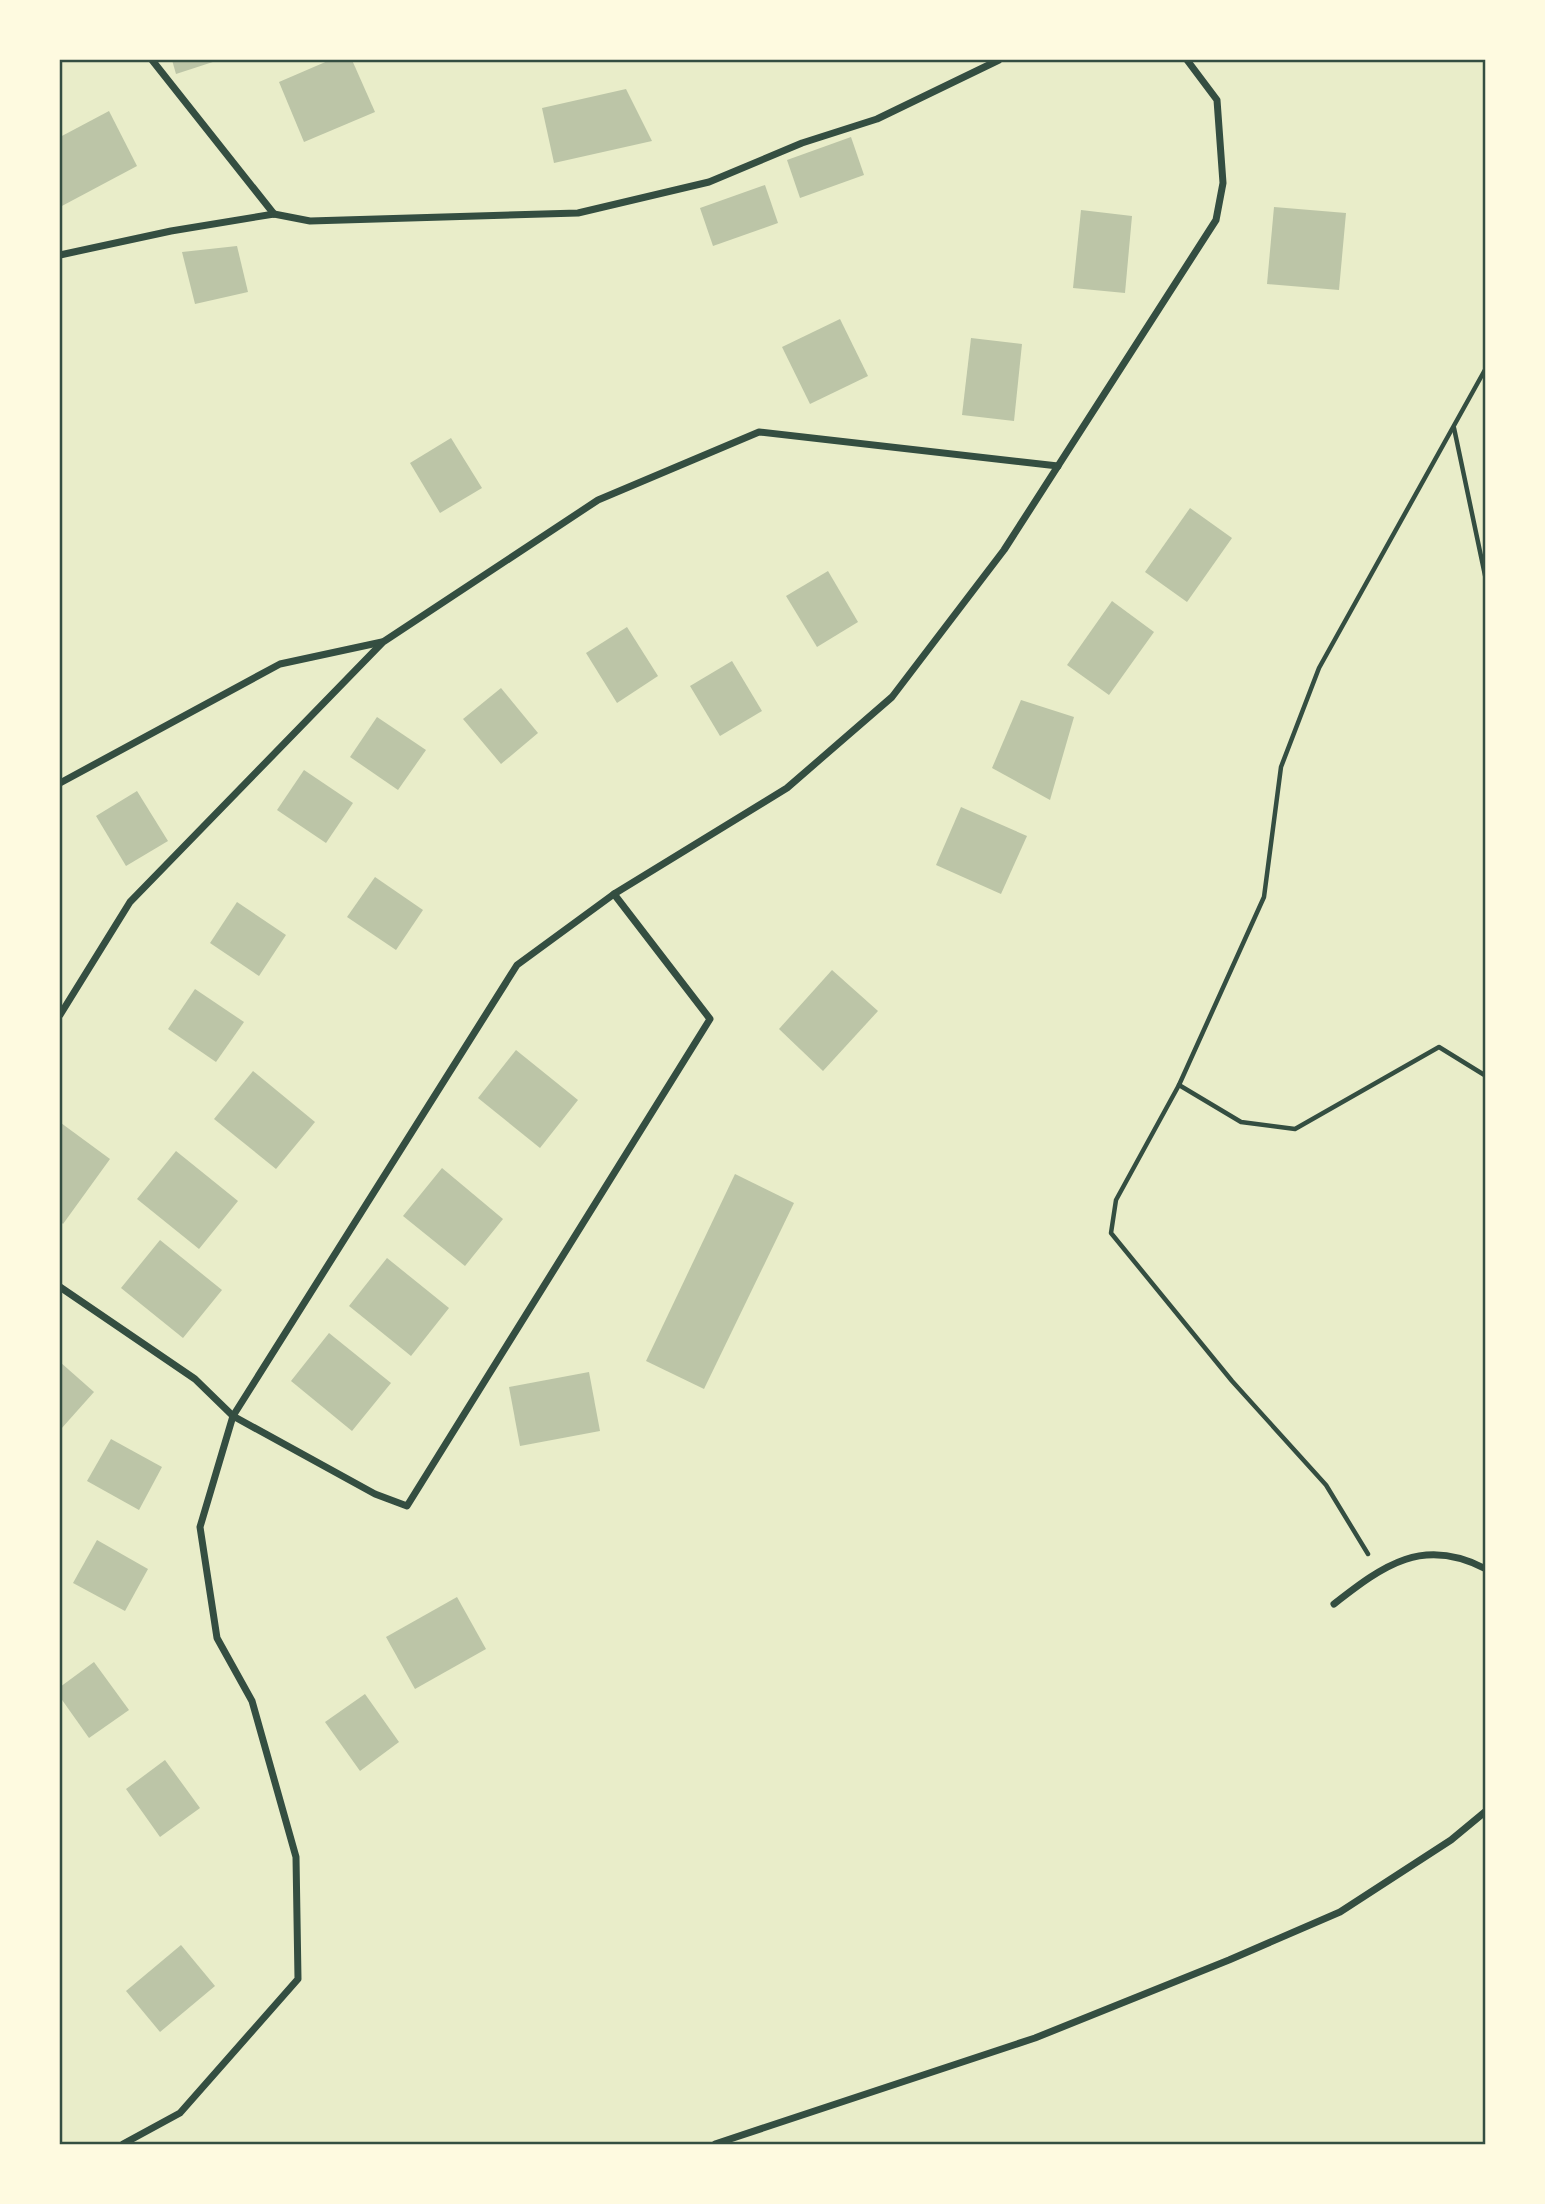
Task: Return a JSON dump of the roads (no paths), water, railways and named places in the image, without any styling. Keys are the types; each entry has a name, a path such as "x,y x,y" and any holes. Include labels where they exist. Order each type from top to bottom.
{"street":[{"path":"152,60 274,214"},
{"path":"60,255 171,231 274,214 310,221 578,213 709,181 802,143 877,119 999,60"},
{"path":"123,2144 180,2113 298,1979 296,1857 253,1701 217,1638 200,1527 233,1416 517,965 614,894 788,788 892,697 1004,550 1216,220 1223,183 1217,100 1187,60"},
{"path":"60,1015 130,902 383,642 598,500 759,432 1058,466"},
{"path":"60,783 280,664 383,642"},
{"path":"60,1287 195,1378 233,1416 375,1494 407,1506 710,1019 614,894"},
{"path":"1334,1604 1378,1569 1416,1554 1465,1558 1486,1569"},
{"path":"715,2144 1035,2038 1229,1960 1339,1912 1451,1840 1486,1811"}]}
